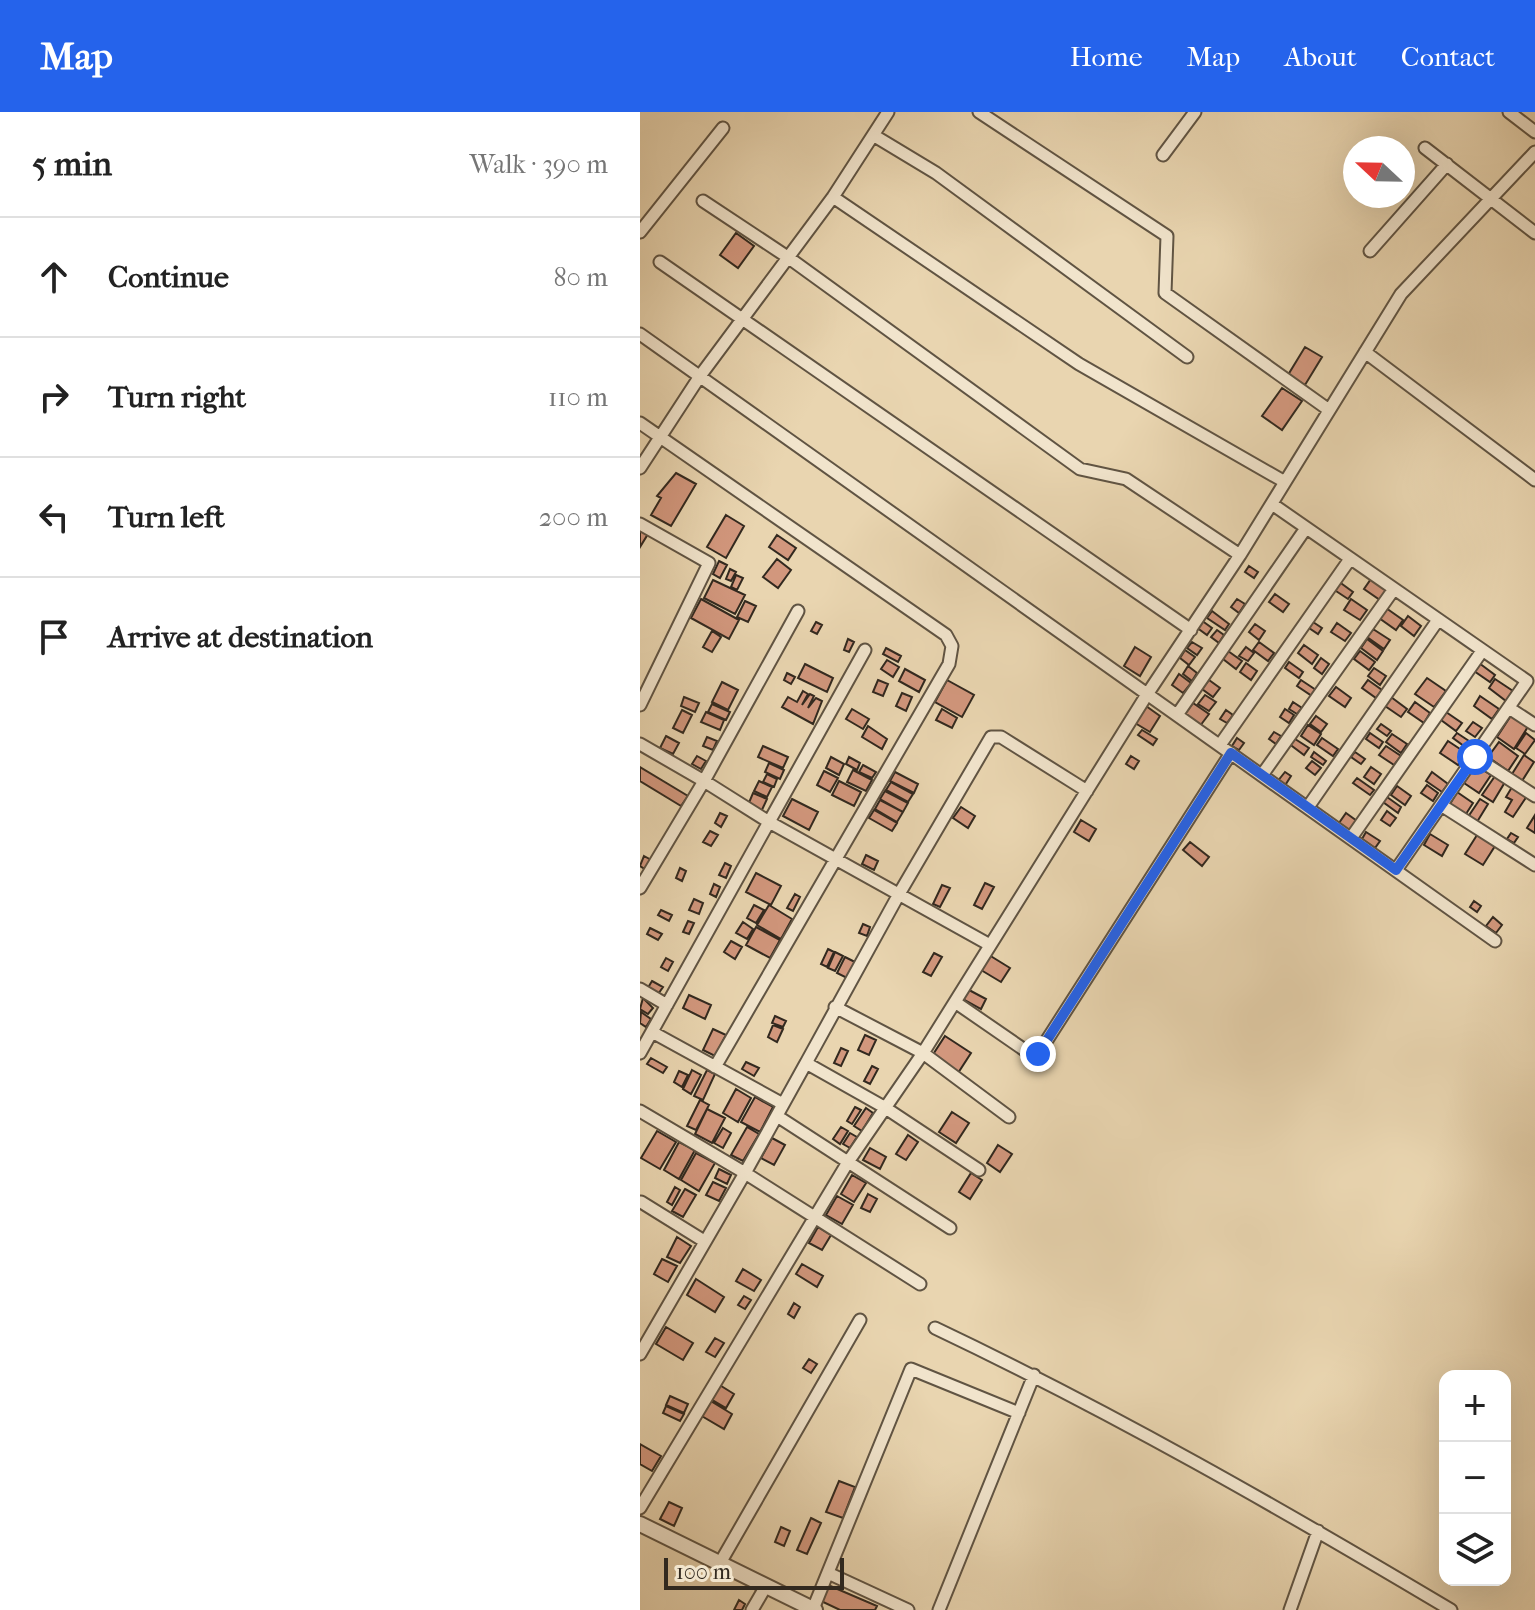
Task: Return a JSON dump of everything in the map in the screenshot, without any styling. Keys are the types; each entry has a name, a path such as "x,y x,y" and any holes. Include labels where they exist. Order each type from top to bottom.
{"street":[{"path":"640,468 700,376 833,197 888,112"},
{"path":"979,112 1167,236 1165,293 1329,410"},
{"path":"1163,155 1195,112"},
{"path":"1509,112 1535,132"},
{"path":"640,232 723,128"},
{"path":"873,135 936,173 1187,357"},
{"path":"1425,148 1535,233"},
{"path":"640,1508 848,1162 923,1053 1146,696 1240,555 1401,294 1535,152"},
{"path":"1370,251 1447,164"},
{"path":"833,197 1079,364 1285,482"},
{"path":"703,201 789,258 1080,469 1126,479 1240,555"},
{"path":"660,262 1191,630"},
{"path":"640,334 1495,941"},
{"path":"1365,352 1535,480"},
{"path":"640,423 951,640 949,664 715,1067"},
{"path":"1272,504 1527,681 1396,870"},
{"path":"640,524 709,563 640,705"},
{"path":"1177,715 1306,528"},
{"path":"1220,745 1350,559"},
{"path":"1262,775 1394,589"},
{"path":"640,888 704,781 798,611"},
{"path":"1308,807 1438,620"},
{"path":"640,1053 865,650"},
{"path":"1351,838 1482,651"},
{"path":"1509,708 1535,725"},
{"path":"640,1354 991,737 1001,737 1087,791"},
{"path":"640,744 769,822 990,945"},
{"path":"955,1002 1026,1051 1038,1054 1231,753"},
{"path":"1475,757 1535,796"},
{"path":"1441,805 1535,865"},
{"path":"640,989 667,1005"},
{"path":"835,1007 923,1053 1009,1117"},
{"path":"652,1032 783,1104"},
{"path":"806,1063 884,1107 979,1170"},
{"path":"640,1111 815,1215 920,1284"},
{"path":"777,1116 950,1228"},
{"path":"640,1202 704,1241"},
{"path":"720,1563 860,1320"},
{"path":"935,1328 1034,1375 1318,1531 1445,1608"},
{"path":"640,1524 814,1610 911,1369 1019,1413"},
{"path":"939,1610 1034,1375"},
{"path":"1290,1610 1318,1531"},
{"path":"828,1573 908,1610"},
{"path":"752,1610 766,1586"}],"building":[{"path":"736,233 754,246 738,268 720,255"},
{"path":"1305,347 1322,357 1305,385 1288,375"},
{"path":"1282,388 1302,401 1282,430 1262,416"},
{"path":"676,473 696,484 671,526 651,515 661,498 657,496"},
{"path":"726,515 744,526 726,558 707,547"},
{"path":"640,529 648,534 640,547"},
{"path":"777,535 796,548 788,560 769,547"},
{"path":"777,559 791,570 778,588 763,577"},
{"path":"719,561 727,565 720,578 713,574"},
{"path":"1249,566 1258,572 1254,578 1245,572"},
{"path":"730,569 736,572 731,581 726,579"},
{"path":"736,575 743,578 737,590 731,587"},
{"path":"1373,576 1388,587 1380,600 1364,589"},
{"path":"713,580 745,595 735,614 704,598"},
{"path":"1338,581 1353,592 1348,599 1333,589"},
{"path":"1275,594 1289,604 1283,612 1269,602"},
{"path":"701,599 739,620 729,639 691,618"},
{"path":"1237,599 1245,604 1239,613 1231,607"},
{"path":"1351,599 1367,610 1360,620 1344,610"},
{"path":"745,601 756,606 748,622 737,617"},
{"path":"1386,608 1403,620 1396,630 1379,618"},
{"path":"1212,611 1229,624 1225,630 1207,618"},
{"path":"1408,616 1421,626 1414,636 1401,626"},
{"path":"1201,620 1212,628 1207,635 1196,627"},
{"path":"816,622 822,625 817,634 811,631"},
{"path":"1313,622 1322,628 1318,634 1309,628"},
{"path":"1337,623 1351,633 1345,641 1331,632"},
{"path":"1255,624 1265,631 1259,640 1249,632"},
{"path":"1373,629 1390,640 1384,649 1367,637"},
{"path":"1217,630 1224,635 1219,643 1211,637"},
{"path":"712,631 721,637 712,652 703,647"},
{"path":"848,639 854,642 849,652 844,650"},
{"path":"1367,639 1383,651 1377,660 1361,648"},
{"path":"1192,642 1202,648 1197,655 1187,648"},
{"path":"1259,642 1274,653 1268,661 1253,650"},
{"path":"1304,645 1318,655 1312,664 1298,653"},
{"path":"1135,647 1151,657 1140,676 1124,666"},
{"path":"1246,647 1254,653 1248,661 1239,656"},
{"path":"886,648 901,656 898,662 883,654"},
{"path":"1185,650 1195,657 1189,665 1180,658"},
{"path":"1228,651 1242,661 1236,669 1223,659"},
{"path":"1360,651 1375,662 1369,670 1354,659"},
{"path":"1321,658 1329,664 1322,674 1314,668"},
{"path":"887,660 899,667 893,677 881,669"},
{"path":"1289,662 1303,672 1299,678 1285,668"},
{"path":"1246,663 1257,671 1251,680 1240,672"},
{"path":"1479,663 1495,675 1490,682 1474,671"},
{"path":"805,664 833,678 827,692 798,678"},
{"path":"1188,666 1197,673 1192,681 1183,674"},
{"path":"1374,668 1386,676 1380,685 1368,676"},
{"path":"905,669 925,680 919,692 899,681"},
{"path":"787,673 795,677 791,684 784,680"},
{"path":"1179,674 1191,683 1183,693 1172,685"},
{"path":"1427,678 1446,691 1434,707 1415,694"},
{"path":"1495,679 1513,691 1506,701 1489,688"},
{"path":"878,680 888,684 883,696 873,692"},
{"path":"947,680 974,695 962,717 935,702"},
{"path":"1209,680 1220,688 1213,697 1202,689"},
{"path":"1301,680 1316,690 1312,696 1297,686"},
{"path":"1368,680 1382,690 1376,698 1362,688"},
{"path":"722,682 738,690 728,710 712,702"},
{"path":"1336,687 1351,698 1345,707 1329,696"},
{"path":"803,691 808,694 802,705 810,694 814,696 808,708 816,698 822,701 813,724 782,707 788,697 797,702"},
{"path":"902,693 912,697 906,711 896,706"},
{"path":"1205,695 1216,702 1209,711 1198,704"},
{"path":"1480,696 1499,709 1492,719 1474,706"},
{"path":"684,697 699,703 695,712 681,706"},
{"path":"1391,697 1407,709 1401,717 1385,706"},
{"path":"1293,702 1302,708 1297,714 1289,709"},
{"path":"1415,702 1430,713 1424,723 1408,712"},
{"path":"1193,703 1209,714 1200,726 1184,715"},
{"path":"712,704 730,712 726,720 708,712"},
{"path":"1146,706 1160,716 1150,732 1135,723"},
{"path":"852,709 869,719 863,729 846,719"},
{"path":"942,709 957,718 952,728 936,720"},
{"path":"1285,709 1294,715 1289,723 1280,717"},
{"path":"682,710 692,715 683,733 673,728"},
{"path":"1226,710 1233,715 1227,723 1220,719"},
{"path":"706,712 724,720 720,730 701,722"},
{"path":"1446,712 1462,723 1456,731 1441,720"},
{"path":"1512,714 1529,725 1514,749 1497,737"},
{"path":"1316,716 1327,724 1321,732 1310,724"},
{"path":"1473,722 1482,728 1475,737 1466,731"},
{"path":"1381,724 1391,731 1387,736 1377,729"},
{"path":"1308,725 1321,734 1314,745 1301,736"},
{"path":"868,726 887,739 882,749 862,737"},
{"path":"1142,730 1157,739 1153,745 1138,735"},
{"path":"1274,732 1281,736 1276,744 1269,739"},
{"path":"1370,733 1383,742 1379,748 1366,739"},
{"path":"1457,733 1472,743 1468,749 1453,738"},
{"path":"1526,733 1535,740 1525,754 1516,748"},
{"path":"1392,734 1407,744 1401,753 1386,742"},
{"path":"666,736 679,743 673,754 660,748"},
{"path":"707,737 717,741 713,750 703,746"},
{"path":"1292,737 1309,748 1304,755 1288,743"},
{"path":"1237,738 1244,743 1239,750 1232,746"},
{"path":"1322,738 1338,749 1333,756 1317,745"},
{"path":"1448,741 1466,753 1458,765 1440,753"},
{"path":"1499,742 1518,756 1508,771 1488,757"},
{"path":"763,746 788,757 783,768 758,757"},
{"path":"1386,746 1401,756 1394,765 1379,755"},
{"path":"1314,752 1326,761 1323,765 1311,757"},
{"path":"1355,752 1365,759 1361,764 1351,757"},
{"path":"1524,755 1534,762 1522,781 1512,774"},
{"path":"697,756 706,761 701,769 692,764"},
{"path":"1131,756 1139,761 1134,769 1126,764"},
{"path":"831,757 844,764 839,775 826,768"},
{"path":"849,757 860,763 857,770 846,764"},
{"path":"1312,761 1321,768 1315,775 1306,768"},
{"path":"769,763 784,770 780,779 765,772"},
{"path":"863,765 876,772 872,778 859,772"},
{"path":"1475,765 1491,775 1479,793 1464,783"},
{"path":"640,767 688,796 681,806 640,781"},
{"path":"1371,767 1381,774 1374,784 1364,777"},
{"path":"853,770 872,780 866,791 847,782"},
{"path":"824,771 838,778 830,792 817,785"},
{"path":"895,772 918,784 914,793 890,781"},
{"path":"1285,772 1291,776 1284,787 1277,782"},
{"path":"1432,772 1448,784 1442,792 1426,781"},
{"path":"767,774 777,779 774,787 763,782"},
{"path":"1495,776 1505,782 1493,802 1482,795"},
{"path":"1357,778 1374,790 1370,795 1353,783"},
{"path":"759,781 772,787 767,797 754,791"},
{"path":"839,781 861,792 854,806 832,795"},
{"path":"891,782 913,794 908,802 886,790"},
{"path":"1427,785 1438,793 1433,801 1421,793"},
{"path":"1397,786 1411,796 1405,805 1391,795"},
{"path":"1512,787 1527,796 1513,817 1505,812 1512,800 1506,797"},
{"path":"885,791 908,803 903,812 880,799"},
{"path":"1457,792 1473,803 1466,814 1450,804"},
{"path":"753,793 767,799 761,812 748,805"},
{"path":"1387,797 1401,807 1398,813 1383,802"},
{"path":"792,799 818,812 809,830 783,816"},
{"path":"1480,799 1488,804 1477,822 1468,817"},
{"path":"880,800 903,812 897,822 875,809"},
{"path":"961,807 975,816 968,828 953,818"},
{"path":"874,810 897,823 892,831 869,818"},
{"path":"1387,811 1396,818 1390,826 1381,820"},
{"path":"720,813 727,816 721,827 715,823"},
{"path":"1346,813 1357,821 1350,831 1339,823"},
{"path":"1535,815 1535,833 1527,828"},
{"path":"1081,820 1096,829 1089,841 1074,832"},
{"path":"710,831 718,835 711,846 703,842"},
{"path":"1366,832 1380,841 1375,848 1362,839"},
{"path":"1511,833 1518,837 1514,843 1507,839"},
{"path":"1430,834 1448,845 1442,856 1424,845"},
{"path":"1477,835 1495,846 1483,865 1465,854"},
{"path":"1190,842 1209,857 1202,866 1183,850"},
{"path":"866,855 878,861 874,870 862,864"},
{"path":"644,856 653,861 648,871 640,866"},
{"path":"725,863 731,866 726,878 719,875"},
{"path":"680,868 686,871 682,881 676,878"},
{"path":"756,873 781,886 771,905 746,892"},
{"path":"985,883 994,887 982,909 974,905"},
{"path":"714,884 720,887 716,897 710,894"},
{"path":"942,885 950,888 940,907 933,904"},
{"path":"795,894 800,897 793,911 787,908"},
{"path":"694,899 703,903 699,914 689,910"},
{"path":"1474,901 1481,906 1477,912 1470,907"},
{"path":"754,905 764,910 756,923 747,918"},
{"path":"769,905 792,919 781,939 757,925"},
{"path":"661,910 672,915 669,921 658,915"},
{"path":"1493,917 1502,925 1496,933 1486,926"},
{"path":"688,921 694,923 689,934 683,932"},
{"path":"743,922 753,929 747,939 736,933"},
{"path":"863,924 870,927 867,936 859,933"},
{"path":"756,927 780,940 770,958 746,945"},
{"path":"650,928 662,934 658,940 647,934"},
{"path":"731,941 742,947 735,959 724,952"},
{"path":"828,949 834,952 827,967 821,964"},
{"path":"835,952 843,956 835,971 828,968"},
{"path":"934,953 942,957 931,976 923,972"},
{"path":"989,955 1010,968 1001,982 981,970"},
{"path":"845,957 855,962 847,978 837,973"},
{"path":"666,958 673,962 668,971 661,967"},
{"path":"652,981 663,987 656,997 646,991"},
{"path":"969,990 986,999 981,1009 963,999"},
{"path":"689,995 711,1005 705,1019 683,1008"},
{"path":"643,998 653,1008 648,1014 640,1009"},
{"path":"641,1012 651,1019 646,1027 640,1023"},
{"path":"775,1016 786,1021 783,1027 772,1023"},
{"path":"773,1025 783,1029 777,1042 768,1037"},
{"path":"713,1029 726,1035 715,1056 703,1050"},
{"path":"865,1035 876,1040 869,1055 858,1050"},
{"path":"945,1036 971,1053 958,1073 932,1056"},
{"path":"841,1048 848,1051 841,1066 834,1063"},
{"path":"651,1058 667,1067 663,1073 647,1064"},
{"path":"746,1062 759,1068 754,1076 742,1069"},
{"path":"872,1066 878,1069 870,1084 864,1081"},
{"path":"692,1070 701,1075 691,1094 683,1089"},
{"path":"707,1070 715,1074 703,1100 694,1096"},
{"path":"679,1071 688,1075 682,1087 674,1082"},
{"path":"736,1089 751,1098 738,1122 723,1113"},
{"path":"755,1097 773,1107 760,1132 741,1122"},
{"path":"700,1100 709,1105 696,1130 687,1126"},
{"path":"855,1107 861,1110 852,1124 847,1121"},
{"path":"866,1108 873,1113 862,1131 854,1126"},
{"path":"707,1109 725,1118 712,1143 695,1134"},
{"path":"952,1112 969,1123 956,1143 939,1132"},
{"path":"747,1127 759,1134 743,1161 731,1155"},
{"path":"841,1127 848,1131 840,1144 833,1139"},
{"path":"723,1128 731,1133 723,1148 714,1143"},
{"path":"657,1131 676,1142 660,1169 641,1158"},
{"path":"850,1133 857,1137 850,1148 843,1144"},
{"path":"908,1135 918,1142 906,1160 896,1154"},
{"path":"772,1138 785,1145 774,1165 761,1158"},
{"path":"679,1142 695,1150 679,1179 664,1170"},
{"path":"998,1145 1012,1154 1000,1172 987,1163"},
{"path":"870,1148 886,1157 880,1169 863,1160"},
{"path":"696,1153 715,1163 699,1191 681,1180"},
{"path":"719,1169 731,1175 727,1184 715,1178"},
{"path":"971,1173 982,1180 970,1199 959,1192"},
{"path":"852,1175 866,1183 854,1202 841,1194"},
{"path":"713,1182 726,1188 719,1201 706,1195"},
{"path":"675,1187 680,1190 672,1205 667,1202"},
{"path":"685,1189 696,1195 683,1217 672,1211"},
{"path":"868,1194 877,1199 870,1212 861,1208"},
{"path":"837,1196 853,1205 842,1224 826,1215"},
{"path":"818,1227 831,1235 822,1250 809,1243"},
{"path":"677,1237 691,1246 680,1263 667,1257"},
{"path":"662,1259 677,1266 668,1282 654,1274"},
{"path":"802,1264 823,1276 817,1287 796,1274"},
{"path":"743,1269 761,1280 754,1291 736,1281"},
{"path":"696,1279 724,1297 715,1312 687,1295"},
{"path":"744,1296 751,1300 745,1309 738,1305"},
{"path":"794,1303 800,1307 794,1318 788,1314"},
{"path":"666,1327 693,1343 683,1360 656,1344"},
{"path":"715,1338 724,1343 715,1357 706,1352"},
{"path":"809,1359 817,1364 811,1373 803,1368"},
{"path":"718,1384 734,1394 726,1408 709,1398"},
{"path":"670,1396 688,1404 684,1413 666,1405"},
{"path":"709,1400 732,1414 724,1429 700,1415"},
{"path":"666,1406 684,1414 680,1421 663,1413"},
{"path":"640,1444 661,1456 652,1471 640,1464"},
{"path":"839,1481 855,1487 843,1518 826,1512"},
{"path":"669,1502 682,1508 674,1526 660,1519"},
{"path":"811,1518 821,1523 807,1554 797,1550"},
{"path":"781,1527 790,1531 784,1546 775,1542"},
{"path":"828,1585 877,1606 875,1610 840,1610 821,1601"},
{"path":"739,1600 745,1604 742,1610 734,1610"}],"route":[{"path":"1038,1054 1231,753 1396,870 1475,757"}]}
